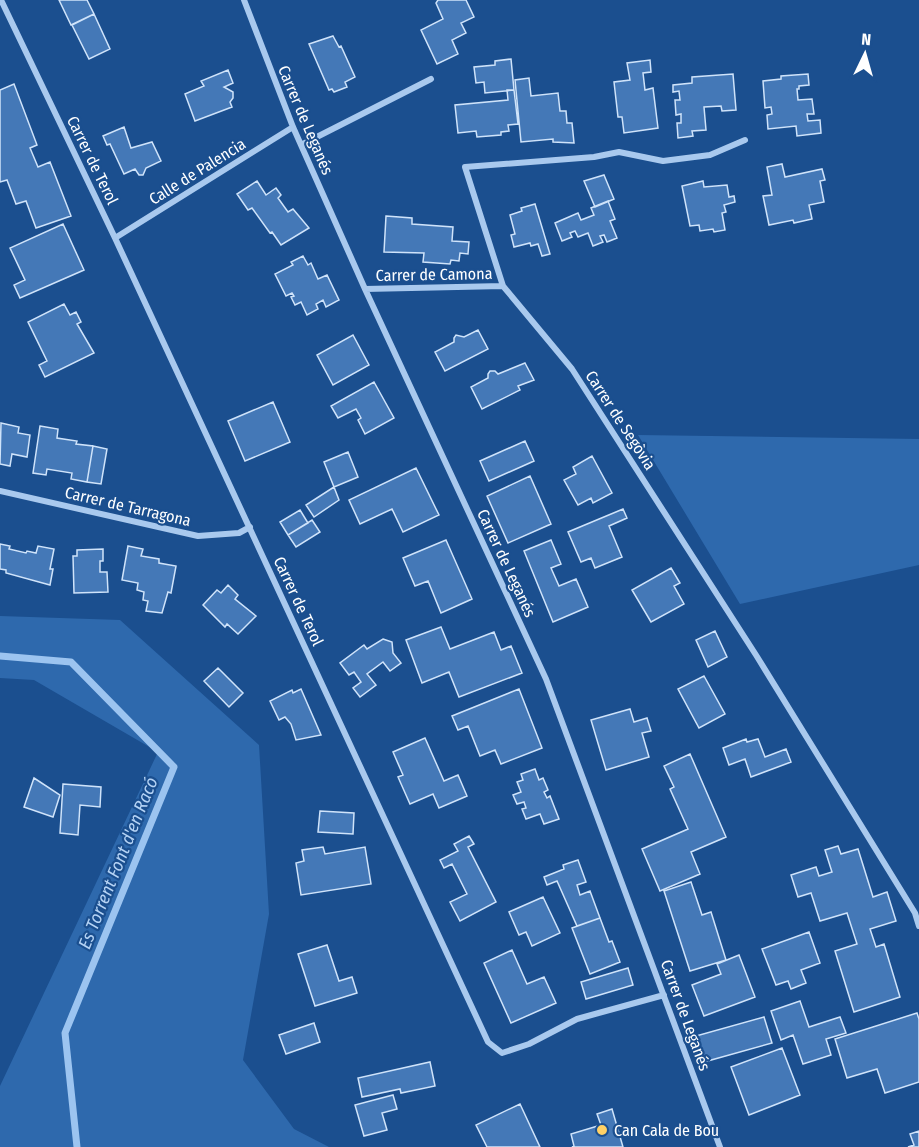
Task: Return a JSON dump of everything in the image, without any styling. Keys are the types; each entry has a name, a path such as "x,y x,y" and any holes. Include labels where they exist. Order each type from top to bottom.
{"street":[{"name":"Carrer de Terol","path":"1,0 115,238 488,1042 502,1053 529,1044 577,1019 664,995"},
{"name":"Carrer de Leganés","path":"244,0 292,127 546,679 720,1147"},
{"path":"301,145 431,79"},
{"name":"Calle de Palencia","path":"115,238 292,127"},
{"name":"Carrer de Segòvia","path":"745,140 710,155 663,161 619,152 594,157 465,166 503,286 578,379 756,655 915,913 919,926"},
{"name":"Carrer de Camona","path":"365,289 503,286"},
{"name":"Carrer de Tarragona","path":"0,491 198,536 239,533 250,527"}],"shaded area":[{"path":"638,435 919,439 919,565 740,604"},
{"path":"0,616 120,620 259,745 269,914 243,1060 294,1129 329,1147 0,1147 0,1086 158,752 34,680 0,678"}],"building":[{"path":"59,0 87,0 94,14 71,25"},
{"path":"438,0 466,0 474,17 461,23 466,33 452,40 458,54 437,64 421,30 443,19 436,3"},
{"path":"94,14 110,49 89,59 72,25"},
{"path":"333,36 339,47 341,46 355,77 345,82 347,87 334,92 332,89 329,90 309,44"},
{"path":"511,59 514,90 485,93 484,82 476,83 474,67 495,65 495,61"},
{"path":"650,60 651,72 643,73 645,90 653,88 658,128 624,133 622,117 618,117 614,82 630,80 627,63"},
{"path":"228,70 233,83 224,87 233,92 230,102 232,107 195,121 185,94 204,86 201,81"},
{"path":"733,74 736,110 722,111 721,106 704,107 706,130 692,131 693,136 678,138 677,123 681,123 681,114 676,115 675,100 680,100 679,91 673,92 673,85 692,83 692,77"},
{"path":"808,74 809,85 799,86 797,89 798,100 812,99 814,114 807,114 808,121 820,120 821,133 797,136 796,126 768,129 767,115 772,114 771,107 765,108 763,81 781,79 781,76"},
{"path":"529,78 531,96 558,93 560,111 566,111 567,123 572,123 574,143 553,142 553,139 521,142 515,80"},
{"path":"14,84 37,145 30,148 38,167 50,162 71,216 36,228 26,201 16,204 7,180 0,182 0,90"},
{"path":"507,90 514,90 518,124 508,125 509,131 501,132 501,135 477,137 476,131 458,133 455,105 508,100"},
{"path":"124,127 131,148 152,142 161,161 146,168 143,175 139,175 135,169 124,174 110,144 107,145 103,136"},
{"path":"782,164 785,177 822,169 825,180 820,181 824,202 809,205 812,219 769,225 763,196 772,195 767,167"},
{"path":"604,175 614,199 595,207 584,181"},
{"path":"257,181 266,195 276,188 281,195 278,198 288,212 293,209 309,228 281,245 252,208 248,210 237,194"},
{"path":"703,181 704,187 727,185 729,197 734,196 735,202 724,205 726,212 722,213 725,230 700,231 699,225 690,226 682,186"},
{"path":"608,201 615,219 610,221 617,238 607,242 604,235 600,236 603,242 593,246 588,233 578,237 575,231 570,233 572,237 562,241 555,223 578,213 581,220 594,215 591,208"},
{"path":"535,204 550,254 542,256 538,244 531,246 530,243 514,247 511,235 515,234 510,215 522,211 521,208"},
{"path":"386,216 412,218 412,224 453,227 452,241 469,242 468,254 460,253 459,261 451,260 450,264 423,262 424,253 384,252"},
{"path":"63,224 84,270 20,298 14,285 25,280 10,248"},
{"path":"303,256 308,265 311,263 318,279 327,275 339,300 326,307 323,300 316,304 318,309 307,315 301,302 295,305 291,297 294,296 292,293 286,296 275,274 293,265 291,262"},
{"path":"64,304 70,315 76,312 81,322 77,324 94,353 45,377 39,365 47,361 28,322"},
{"path":"478,330 488,349 445,371 435,352 454,342 456,335 464,337"},
{"path":"353,335 369,365 333,385 317,355"},
{"path":"525,363 534,380 518,386 520,390 482,409 471,387 488,378 490,371 498,374"},
{"path":"374,382 394,418 365,434 358,420 361,418 356,409 338,418 331,406"},
{"path":"273,402 290,442 245,461 228,421"},
{"path":"1,423 19,427 18,433 30,435 27,457 12,454 10,466 0,464"},
{"path":"40,426 58,429 57,438 93,446 87,482 71,479 72,473 47,469 46,475 33,473"},
{"path":"525,441 534,461 489,481 480,461"},
{"path":"93,446 107,449 101,484 87,482"},
{"path":"348,452 358,477 334,487 324,462"},
{"path":"592,456 612,493 593,503 591,498 578,505 564,480 576,474 573,467"},
{"path":"416,468 439,515 403,532 392,509 360,524 349,500"},
{"path":"530,476 551,524 508,543 487,496"},
{"path":"334,487 339,500 314,517 306,505"},
{"path":"623,509 627,518 609,526 622,557 595,568 591,558 581,562 568,532"},
{"path":"300,510 308,523 288,535 280,522"},
{"path":"312,520 320,532 296,547 288,535"},
{"path":"446,540 472,599 441,613 428,581 415,586 403,558"},
{"path":"551,540 561,564 551,568 559,586 576,579 588,607 553,622 524,551"},
{"path":"0,544 26,553 27,551 36,553 38,546 54,549 50,585 6,573 6,570 0,569"},
{"path":"128,546 143,549 141,556 159,559 159,563 176,566 171,593 168,592 162,613 146,611 148,601 143,600 144,592 137,590 138,583 122,580"},
{"path":"103,549 100,572 107,572 108,592 74,593 73,556 77,556 77,550"},
{"path":"671,568 680,583 674,586 684,604 651,622 632,590"},
{"path":"228,585 238,595 235,599 256,616 238,634 227,624 225,627 203,605 217,590 221,593"},
{"path":"441,627 450,649 494,632 501,650 511,646 522,673 459,697 449,672 422,683 406,640"},
{"path":"715,631 727,657 708,667 696,640"},
{"path":"383,639 392,642 393,653 401,663 390,671 383,662 367,674 376,685 360,697 353,688 361,682 354,672 349,675 340,663 364,645 367,649"},
{"path":"218,668 243,693 229,707 204,681"},
{"path":"704,676 725,714 699,728 678,689"},
{"path":"301,689 321,735 296,740 291,724 285,717 279,720 270,701 292,690 293,693"},
{"path":"519,689 542,748 501,764 495,750 480,756 468,726 458,730 452,716"},
{"path":"630,709 634,722 647,718 651,731 642,733 649,757 606,770 591,720"},
{"path":"425,738 444,781 458,775 467,796 439,808 433,794 410,804 398,777 403,775 393,752"},
{"path":"746,739 747,742 758,739 765,757 786,749 791,762 751,777 745,759 729,765 723,748"},
{"path":"690,754 726,837 691,852 700,874 660,891 642,849 688,829 670,789 674,787 664,766"},
{"path":"535,769 539,780 543,778 548,790 544,792 547,798 550,796 559,819 544,824 540,814 526,819 522,809 526,808 524,802 517,804 513,795 521,792 517,782 523,780 521,774"},
{"path":"34,778 60,795 53,817 24,807"},
{"path":"63,784 101,787 100,807 80,805 78,835 60,833"},
{"path":"320,811 354,813 353,834 318,832"},
{"path":"469,836 474,844 468,847 496,902 460,921 450,902 467,894 452,864 444,868 440,860 458,851 454,844"},
{"path":"838,846 841,854 858,849 873,897 887,892 896,921 870,929 876,947 884,944 900,997 854,1012 835,951 857,944 847,913 820,921 811,893 798,897 791,875 816,867 819,876 832,872 825,850"},
{"path":"323,847 325,854 365,847 371,884 301,895 296,863 304,861 302,850"},
{"path":"578,860 586,882 577,885 580,895 590,891 600,918 577,926 557,881 547,885 544,877 564,869 563,865"},
{"path":"691,882 702,915 711,912 726,960 690,971 664,891"},
{"path":"543,897 560,933 532,946 526,932 519,935 509,912"},
{"path":"600,918 620,962 590,974 572,928"},
{"path":"809,932 820,963 801,970 806,983 791,989 788,981 776,985 762,949"},
{"path":"327,945 339,981 352,977 357,993 315,1006 298,954"},
{"path":"512,950 527,984 544,977 556,1003 511,1023 484,963"},
{"path":"739,955 755,997 704,1016 692,985 721,974 717,964"},
{"path":"628,968 633,985 586,999 581,982"},
{"path":"800,1001 809,1027 840,1017 846,1033 826,1039 831,1055 803,1064 793,1035 781,1040 771,1011"},
{"path":"917,1013 919,1019 919,1082 885,1093 877,1069 847,1078 835,1039"},
{"path":"764,1017 772,1043 704,1062 696,1036"},
{"path":"314,1023 320,1042 286,1054 279,1035"},
{"path":"782,1048 800,1095 749,1115 731,1067"},
{"path":"430,1062 435,1086 401,1093 400,1089 362,1097 358,1078"},
{"path":"393,1095 397,1109 382,1113 387,1130 364,1136 355,1105"},
{"path":"520,1104 540,1147 487,1147 476,1125"},
{"name":"Can Cala de Bou","path":"612,1109 623,1147 572,1147 574,1146 571,1134 601,1125 597,1114"},
{"path":"919,1131 919,1147 908,1147 914,1145 910,1134"}],"waterway":[{"name":"Es Torrent Font d'en Racó","path":"0,656 71,662 174,767 65,1033 77,1147"}],"place":[{"name":"Can Cala de Bou","path":"602,1130"}]}
